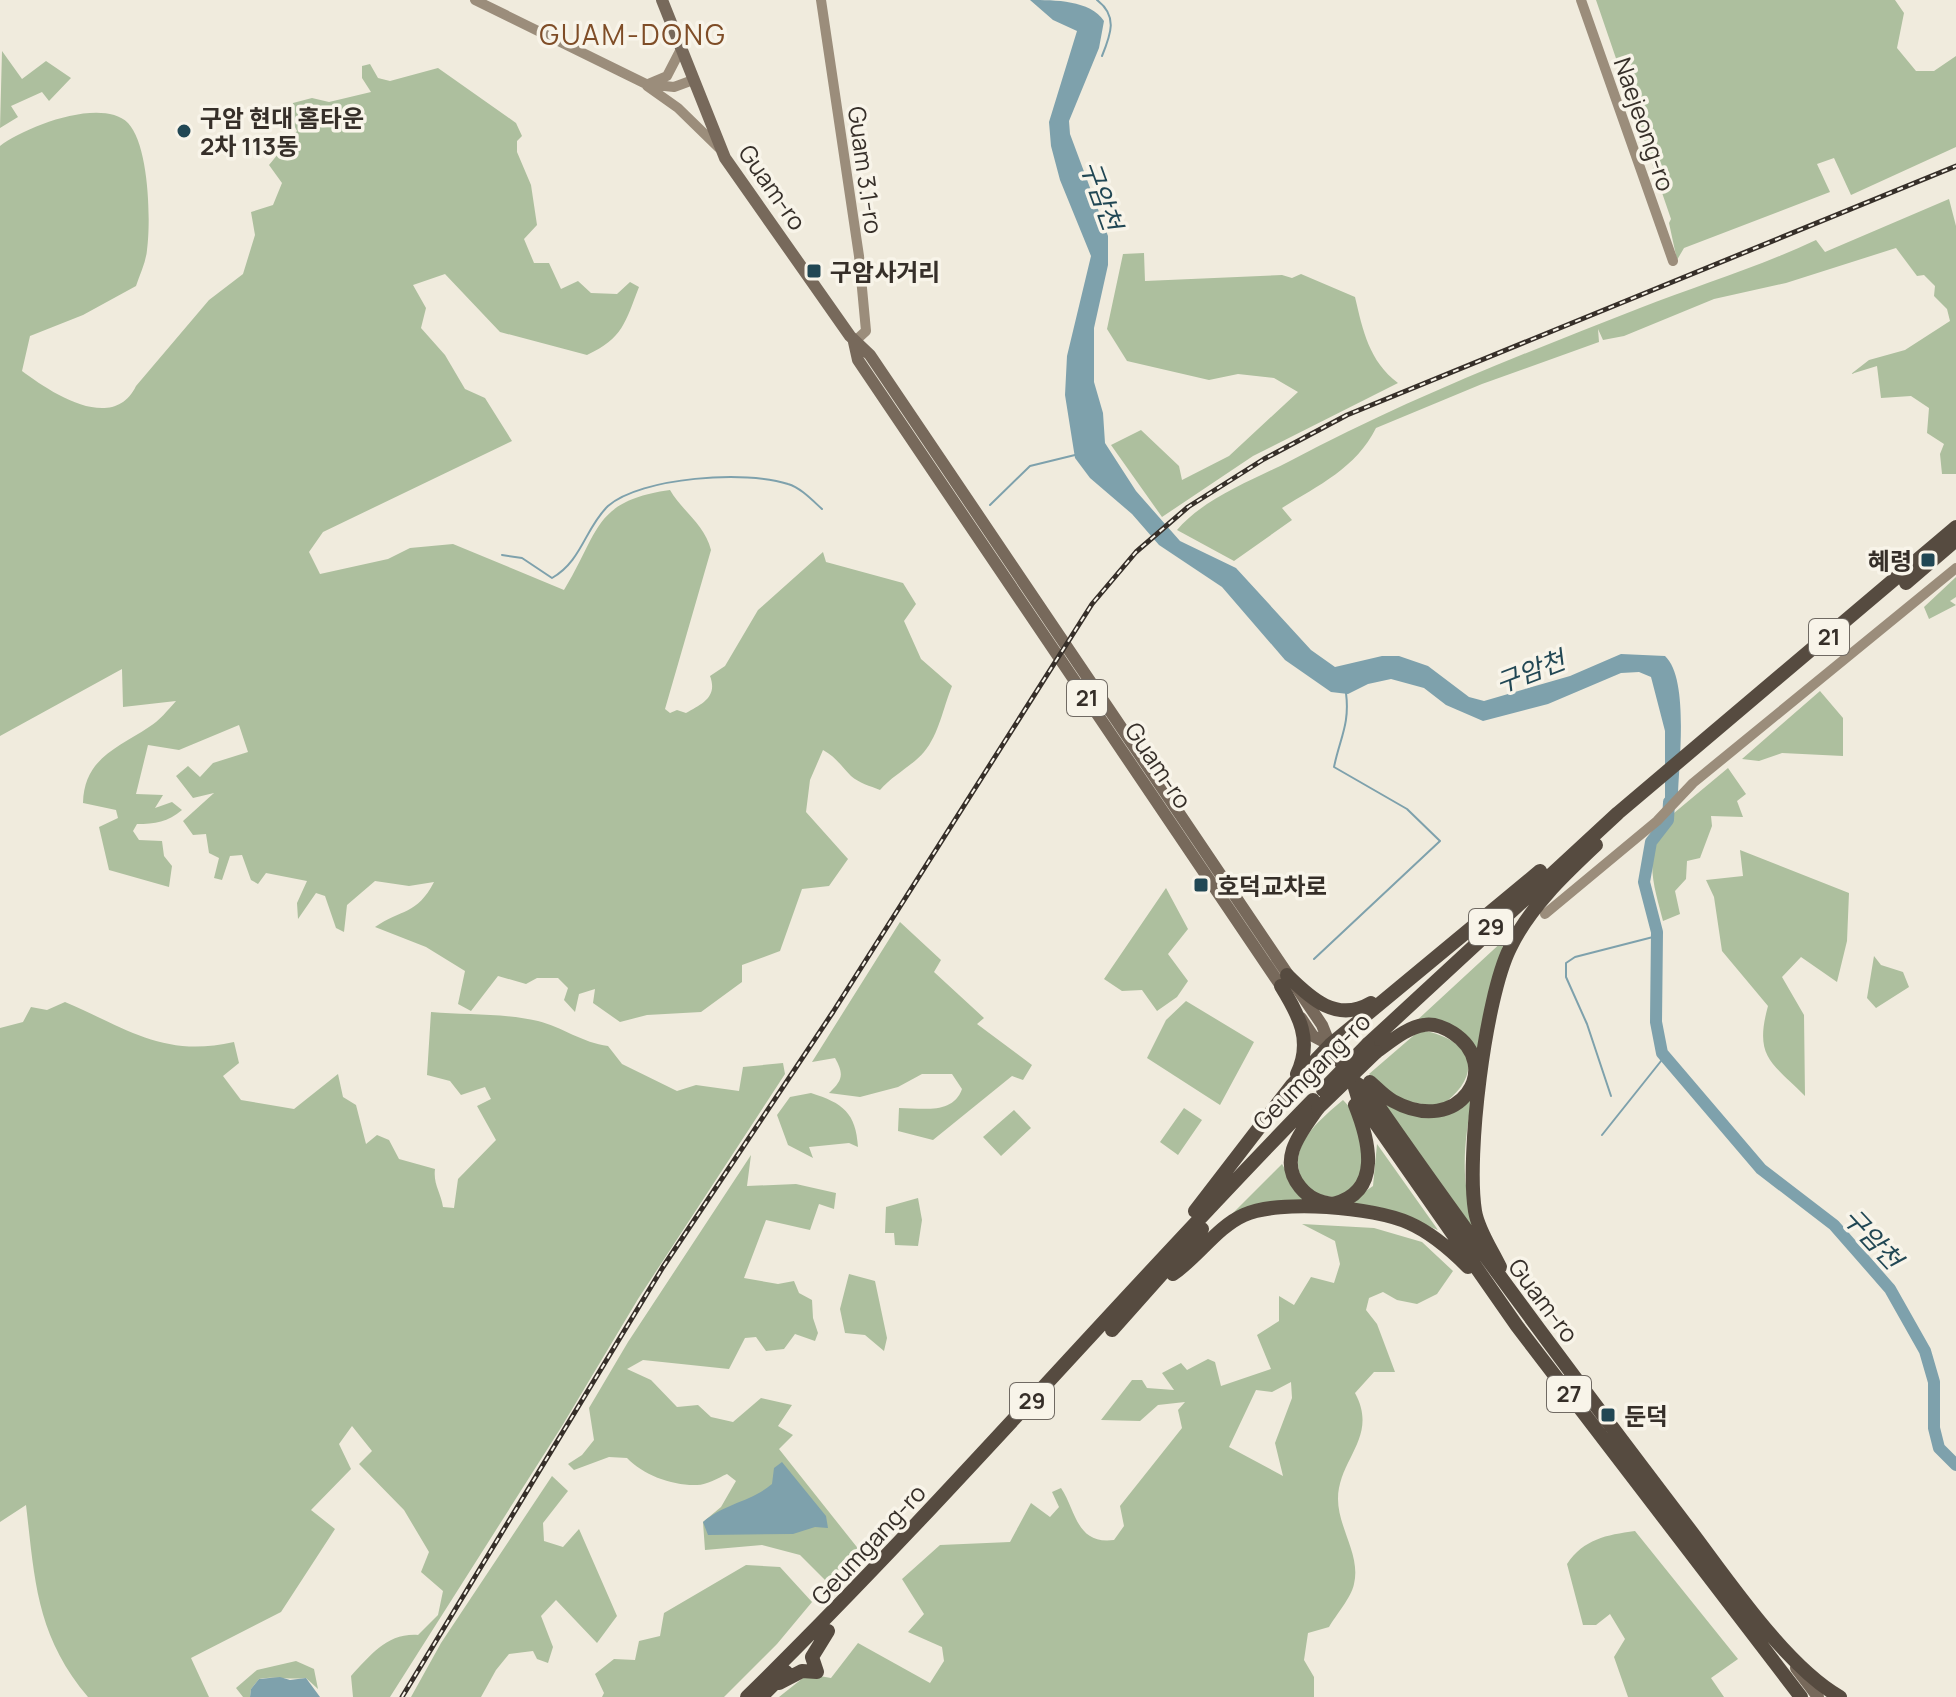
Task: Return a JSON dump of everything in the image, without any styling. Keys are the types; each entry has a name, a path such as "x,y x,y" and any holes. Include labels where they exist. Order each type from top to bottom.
{"highway":[{"path":"1926,552 1956,520"},
{"name":"Geumgang-ro","path":"1700,750 1956,527"},
{"name":"Geumgang-ro","path":"747,1697 798,1650 1099,1330 1220,1195 1372,1048 1620,817 1956,540"},
{"path":"1099,1330 1292,1085 1330,1045 1398,985 1620,817"},
{"path":"1522,1321 1476,1215 1472,1183 1471,1156 1498,981 1509,949 1525,923 1620,817"},
{"name":"21","path":"1284,981 1312,1000 1344,1011 1356,1011 1398,985"},
{"path":"1284,981 1302,1025 1306,1046 1304,1060 1292,1085"},
{"path":"1353,1081 1371,1082 1393,1102 1426,1114 1441,1112 1470,1092 1474,1062 1467,1046 1443,1027 1423,1025 1372,1048"},
{"name":"Guam-ro","path":"1330,1045 1353,1081 1368,1091 1522,1321 1801,1697"},
{"name":"21","path":"1316,1104 1297,1138 1290,1156 1291,1168 1294,1179 1311,1198 1333,1204 1355,1193 1365,1180 1370,1161 1371,1149 1353,1100 1353,1081"},
{"name":"Geumgang-ro","path":"765,1694 1149,1290 1226,1199 1316,1104"},
{"path":"1149,1290 1180,1269 1242,1215 1266,1207 1331,1209 1407,1221 1429,1233 1522,1321"},
{"name":"Guam-ro","path":"1522,1321 1755,1615"},
{"name":"27","path":"1755,1615 1801,1664 1840,1697"},
{"path":"765,1694 802,1671 817,1672 812,1657 828,1631"}],"main road":[{"name":"Guam-ro","path":"662,0 719,148 854,342 870,355 1284,981 1313,1036 1330,1045"},
{"name":"Guam-ro","path":"1755,1615 1818,1697"}],"street":[{"path":"475,0 646,84 683,113 719,148"},
{"name":"Guam 3.1-ro","path":"821,0 865,316 866,331 854,342"},
{"name":"Naejeong-ro","path":"1581,0 1673,261"},
{"path":"646,84 667,76 681,49"},
{"path":"646,84 674,87 693,80"},
{"path":"1545,914 1657,821 1693,783 1956,568"}],"green space":[{"path":"1596,0 1895,0 1904,13 1897,48 1916,71 1934,71 1956,56 1956,147 1851,195 1834,158 1817,164 1830,192 1684,248 1677,260 1669,223 1671,219"},
{"path":"2,51 22,79 46,61 71,78 49,101 42,92 11,106 18,117 0,128"},
{"path":"370,64 378,78 390,81 438,68 516,123 522,136 517,141 517,152 531,185 537,225 524,239 534,263 549,263 561,289 578,281 591,293 617,294 630,282 639,287 616,336 587,355 500,332 445,274 413,285 426,308 421,328 445,355 465,389 485,398 512,441 323,532 309,552 320,574 388,559 410,548 453,544 564,590 593,535 612,511 645,495 670,490 704,533 711,550 665,709 670,713 677,710 686,713 707,699 712,689 710,676 725,666 758,610 823,552 826,562 903,583 916,604 904,621 921,659 952,686 929,745 880,790 854,778 823,750 810,780 806,812 848,859 829,886 802,889 780,951 742,965 742,982 701,1012 647,1015 620,1022 593,1003 595,989 579,994 575,1012 564,1000 568,988 558,978 537,978 526,984 498,976 471,1011 458,1004 465,971 426,947 375,927 415,906 434,882 409,886 375,881 347,905 344,932 336,928 325,896 316,893 298,919 297,903 307,881 266,873 258,884 251,880 242,855 230,856 222,880 214,878 219,858 209,853 206,834 193,835 183,821 214,793 193,798 176,776 188,766 200,777 213,763 248,752 239,725 179,750 148,745 136,794 163,795 155,808 172,802 182,810 161,822 137,824 133,831 139,840 162,841 164,856 172,866 169,887 109,870 99,827 118,818 116,810 83,803 89,775 105,756 153,725 176,701 123,707 122,669 0,736 0,146 44,124 82,114 116,116 128,123 135,134 144,165 149,221 144,264 136,286 83,315 30,336 22,371 64,398 97,408 112,407 126,400 209,300 243,274 255,235 251,212 273,205 282,183 269,165 297,131 290,117 293,103 312,98 329,102 371,92 362,78 362,66"},
{"path":"1949,199 1956,226 1956,474 1942,474 1940,454 1944,444 1927,433 1929,408 1911,396 1881,398 1877,366 1851,374 1869,360 1905,350 1950,321 1947,309 1934,296 1935,286 1924,275 1917,276 1896,248 1786,283 1714,299 1624,336 1603,340 1598,329 1599,342 1482,384 1376,428 1347,465 1282,508 1292,520 1234,561 1177,530 1201,508 1230,491 1376,418 1463,379 1816,240 1825,252"},
{"path":"1144,253 1145,281 1282,275 1292,278 1301,274 1355,297 1364,333 1374,355 1398,383 1253,456 1162,517 1111,445 1141,430 1179,466 1182,480 1229,456 1298,392 1274,378 1238,374 1209,380 1127,361 1107,329 1123,254"},
{"path":"1956,577 1956,597 1950,601 1956,605 1929,619 1924,607"},
{"path":"1820,691 1843,718 1843,756 1782,753 1759,761 1742,759"},
{"path":"1728,768 1746,794 1737,801 1743,817 1711,816 1712,826 1700,858 1687,861 1686,879 1675,891 1680,914 1663,921 1652,869 1654,849 1674,813"},
{"path":"1740,850 1849,893 1847,941 1837,982 1801,957 1782,977 1804,1015 1805,1096 1768,1057 1763,1037 1768,1006 1722,951 1714,897 1706,880 1743,876"},
{"path":"1166,888 1188,929 1168,954 1188,981 1177,997 1157,1011 1142,990 1122,991 1104,979"},
{"path":"900,922 941,960 934,972 984,1018 977,1024 1032,1065 1023,1080 1012,1076 933,1140 898,1131 899,1108 927,1109 952,1103 962,1089 952,1074 922,1074 898,1087 860,1097 829,1093 841,1077 835,1058 812,1062"},
{"path":"1505,939 1488,997 1478,1057 1466,1037 1413,1024"},
{"path":"1874,956 1881,965 1903,972 1909,987 1876,1008 1867,998"},
{"path":"1186,1001 1254,1042 1220,1105 1147,1058 1166,1020"},
{"path":"65,1002 128,1031 166,1043 209,1046 234,1042 239,1063 223,1076 241,1100 294,1109 338,1074 343,1097 356,1105 366,1144 377,1135 389,1140 399,1159 435,1169 443,1207 454,1208 458,1179 496,1140 477,1106 491,1099 485,1087 461,1095 450,1081 427,1075 431,1012 538,1021 608,1046 622,1064 677,1091 696,1085 739,1091 743,1067 783,1063 785,1074 638,1299 562,1426 390,1697 353,1697 351,1676 388,1642 407,1635 418,1635 438,1615 443,1591 421,1572 429,1552 404,1510 359,1464 372,1451 352,1426 339,1444 351,1469 311,1510 335,1529 281,1612 191,1658 209,1697 88,1697 58,1652 41,1606 26,1505 0,1522 0,1028 23,1022 31,1007 47,1010"},
{"path":"1420,1030 1452,1041 1467,1060 1468,1071 1463,1083 1439,1107 1400,1100 1369,1074"},
{"path":"811,1093 832,1101 846,1111 857,1135 858,1147 849,1143 809,1147 813,1158 788,1145 777,1115 790,1097"},
{"path":"1472,1097 1466,1137 1466,1188 1481,1244 1379,1101 1404,1112 1426,1116 1448,1111"},
{"path":"1343,1100 1356,1117 1364,1139 1363,1173 1358,1182 1339,1198 1310,1193 1298,1166 1299,1153 1311,1131"},
{"path":"1184,1108 1202,1120 1178,1155 1160,1142"},
{"path":"1014,1110 1031,1128 1001,1156 983,1137"},
{"path":"1377,1144 1438,1230 1395,1213 1344,1206 1373,1186"},
{"path":"751,1155 747,1186 796,1184 836,1193 834,1209 819,1204 810,1230 766,1220 744,1278 778,1284 794,1281 799,1293 812,1300 818,1333 815,1341 795,1334 784,1349 766,1351 756,1337 745,1338 729,1369 643,1360 627,1369 651,1380 677,1407 698,1405 711,1417 733,1422 761,1398 792,1405 778,1426 793,1435 779,1449 860,1551 826,1581 800,1555 762,1545 705,1550 703,1522 721,1507 736,1481 727,1474 705,1484 688,1485 650,1474 627,1458 609,1457 574,1470 568,1464 582,1455 594,1440 589,1408 628,1342"},
{"path":"1282,1164 1291,1180 1315,1204 1231,1215"},
{"path":"918,1198 922,1220 918,1246 895,1245 894,1233 885,1233 886,1207"},
{"path":"1302,1224 1374,1228 1422,1242 1453,1271 1437,1294 1417,1304 1397,1300 1383,1292 1369,1298 1366,1310 1377,1324 1395,1372 1374,1372 1355,1393 1361,1409 1360,1435 1344,1472 1338,1499 1341,1520 1352,1552 1354,1584 1347,1601 1329,1627 1308,1633 1304,1660 1314,1677 1314,1697 779,1697 808,1674 831,1678 858,1643 930,1683 944,1661 942,1647 908,1632 924,1614 902,1579 940,1545 1010,1542 1031,1503 1050,1517 1059,1507 1052,1492 1061,1488 1084,1532 1101,1540 1114,1540 1124,1526 1120,1506 1182,1428 1178,1410 1185,1402 1158,1405 1140,1421 1101,1420 1132,1380 1142,1380 1147,1388 1174,1390 1162,1373 1181,1363 1187,1370 1208,1359 1215,1362 1221,1386 1271,1369 1257,1335 1279,1321 1279,1296 1294,1305 1311,1277 1334,1283 1340,1264 1335,1241","holes":["1291,1382 1292,1398 1275,1443 1283,1476 1229,1447 1256,1390 1272,1392"]},
{"path":"849,1274 875,1281 887,1338 884,1351 865,1335 845,1333 840,1309"},
{"path":"552,1476 568,1491 543,1523 544,1541 563,1547 579,1529 617,1616 597,1643 556,1600 541,1616 553,1647 548,1663 537,1659 533,1651 509,1654 481,1697 411,1697 441,1643"},
{"path":"1635,1531 1738,1659 1711,1678 1724,1697 1628,1697 1614,1657 1625,1639 1610,1614 1596,1625 1583,1625 1567,1564 1581,1549 1596,1540"},
{"path":"746,1565 780,1567 812,1602 777,1644 724,1697 602,1697 604,1693 595,1674 614,1659 635,1660 639,1641 660,1636 664,1613"},
{"path":"296,1661 314,1669 318,1689 306,1678 259,1679 251,1689 250,1697 243,1697 236,1688 257,1670"}],"water":[{"path":"1030,0 1081,5 1104,21 1099,48 1069,121 1070,134 1108,236 1108,265 1094,328 1094,382 1103,413 1105,443 1136,491 1180,541 1236,568 1311,650 1335,667 1382,656 1399,656 1428,666 1469,697 1484,701 1570,676 1621,654 1665,656 1677,682 1681,721 1678,794 1665,806 1665,731 1651,677 1639,672 1621,673 1548,704 1483,721 1446,705 1424,688 1391,679 1368,684 1348,694 1331,692 1285,660 1222,587 1159,545 1132,514 1090,478 1075,458 1065,395 1067,356 1091,256 1060,180 1051,146 1049,122 1077,31 1053,20"},
{"path":"782,1462 826,1516 828,1528 815,1527 793,1534 708,1535 703,1522 772,1484 774,1468"},
{"path":"280,1677 290,1680 306,1678 320,1697 250,1697 251,1689 259,1679"}],"waterway":[{"path":"1097,0 1108,12 1111,26 1102,56"},
{"path":"990,505 1030,466 1075,455"},
{"path":"502,555 522,558 552,578 570,563 608,506 644,488 695,479 747,477 788,484 822,509"},
{"path":"1314,959 1440,841 1407,809 1334,767 1346,722 1346,693"},
{"name":"구암천","path":"1669,802 1668,820 1651,842 1644,882 1657,932 1656,1022 1662,1053 1761,1169 1834,1225 1890,1289 1925,1351 1934,1382 1934,1428 1939,1448 1956,1465"},
{"path":"1611,1096 1587,1024 1566,977 1566,963 1575,957 1657,936"},
{"path":"1602,1135 1665,1056"}],"railway":[{"path":"402,1697 663,1267 833,1012 1092,604 1136,552 1188,507 1264,459 1347,415 1956,166"}],"place":[{"name":"구암 현대 홈타운 2차 113동","path":"184,131"},
{"name":"구암사거리","path":"814,271"},
{"name":"혜령","path":"1928,560"},
{"name":"호덕교차로","path":"1201,885"},
{"name":"둔덕","path":"1608,1415"}],"district":[{"name":"GUAM-DONG","path":"633,34"}]}
